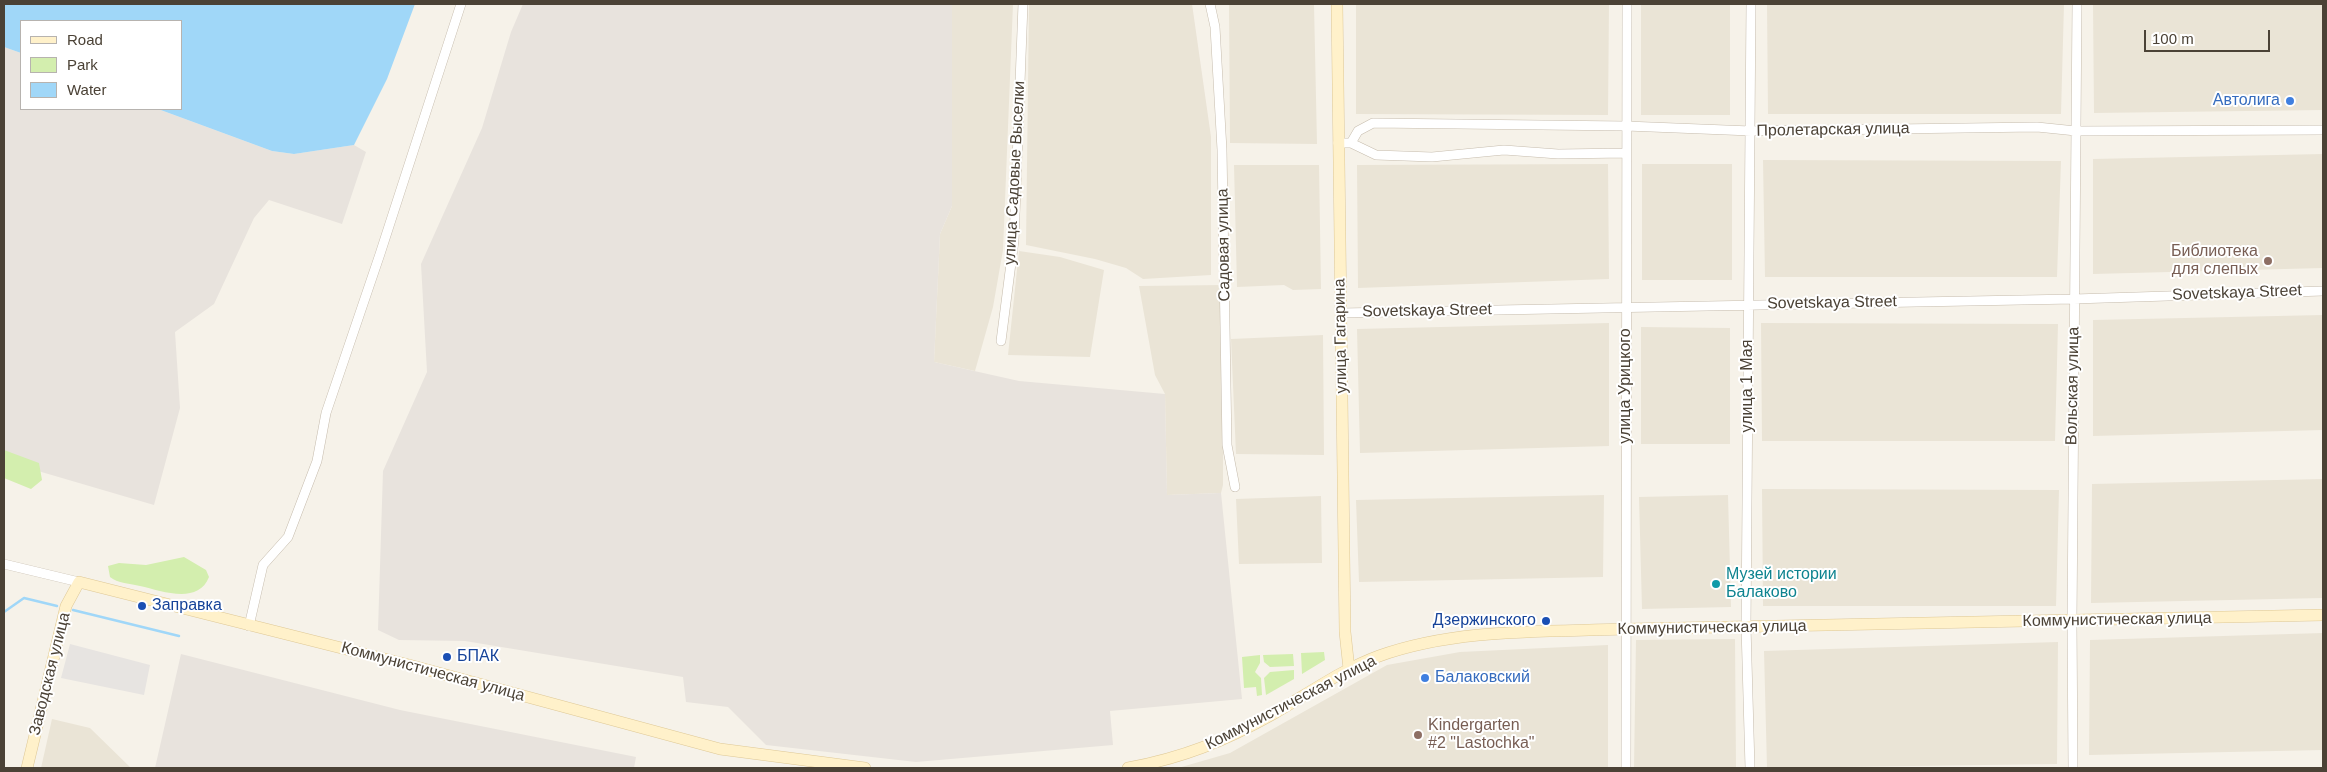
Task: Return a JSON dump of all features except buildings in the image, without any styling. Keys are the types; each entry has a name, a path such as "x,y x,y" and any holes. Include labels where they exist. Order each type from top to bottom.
{"main road":[{"name":"улица Гагарина","path":"1337,4 1345,632 1349,669"},
{"name":"Коммунистическая улица","path":"79,582 413,666 720,749 865,768"},
{"name":"Заводская улица","path":"27,768 66,606 79,582"},
{"name":"Коммунистическая улица","path":"1128,768 1188,755 1221,741 1272,715 1349,669 1396,651 1454,639 1513,633 1627,629 2072,622 2323,615"}],"street":[{"path":"249,626 263,565 288,537 317,461 326,413 461,4"},
{"name":"улица Садовые Выселки","path":"1001,341 1014,240 1023,4"},
{"name":"Садовая улица","path":"1210,4 1215,27 1222,150 1228,445 1235,487"},
{"name":"улица Урицкого","path":"1626,768 1627,4"},
{"name":"улица 1 Мая","path":"1750,768 1746,626 1751,4"},
{"name":"Вольская улица","path":"2073,768 2072,622 2076,4"},
{"name":"Пролетарская улица","path":"1350,143 1358,130 1373,123 1626,126 1751,131 2038,127 2076,131 2323,130"},
{"path":"1338,143 1350,143 1376,155 1385,156 1432,157 1504,150 1558,154 1626,153"},
{"name":"Sovetskaya Street","path":"1341,313 2323,291"},
{"name":"Коммунистическая улица","path":"4,564 79,582"}],"shaded area":[{"path":"523,4 952,4 952,206 940,234 934,362 1019,381 1165,394 1167,495 1221,493 1242,699 1110,711 1113,745 916,762 766,745 728,707 686,702 683,677 465,641 399,640 378,630 383,471 427,372 421,264 482,128 511,32"},
{"path":"952,4 1013,4 1003,250 993,307 975,371 934,362 940,234 952,206"},
{"path":"1029,4 1192,4 1211,137 1211,275 1143,279 1126,268 1095,259 1026,245"},
{"path":"1229,4 1314,4 1317,144 1230,143"},
{"path":"1356,4 1609,4 1608,115 1356,114"},
{"path":"1641,4 1730,4 1730,115 1641,115"},
{"path":"1767,4 2064,4 2061,114 1768,114"},
{"path":"2093,4 2323,4 2323,110 2094,113"},
{"path":"4,47 20,53 20,110 161,110 272,151 294,154 354,145 366,152 342,224 269,200 254,218 214,304 175,332 180,408 154,505 4,461"},
{"path":"2323,154 2323,268 2093,274 2093,159"},
{"path":"1763,160 2061,161 2057,277 1765,277"},
{"path":"1608,164 1609,279 1358,288 1357,165"},
{"path":"1642,164 1732,164 1732,280 1642,280"},
{"path":"1234,165 1319,165 1321,289 1293,290 1284,285 1237,287"},
{"path":"1019,251 1060,257 1104,270 1090,357 1008,355"},
{"path":"1223,285 1223,485 1221,493 1167,495 1165,394 1155,375 1139,286"},
{"path":"2323,315 2323,430 2093,436 2093,320"},
{"path":"1609,323 1609,446 1360,453 1357,329"},
{"path":"1761,323 2058,324 2055,441 1762,441"},
{"path":"1641,327 1730,328 1730,444 1641,444"},
{"path":"1323,335 1324,455 1236,454 1231,339"},
{"path":"2323,479 2323,598 2091,603 2092,484"},
{"path":"1762,489 2059,490 2056,606 1763,606"},
{"path":"1604,495 1603,577 1359,582 1356,500"},
{"path":"1728,495 1731,607 1642,609 1639,497"},
{"path":"1321,496 1322,563 1239,564 1236,499"},
{"path":"2323,633 2323,750 2089,755 2090,640"},
{"path":"1735,639 1736,768 1634,768 1636,640"},
{"path":"2058,642 2057,764 1767,768 1764,651"},
{"path":"70,644 150,665 144,695 61,678"},
{"path":"1608,645 1608,768 1178,768 1230,753 1387,665 1460,652"},
{"path":"181,654 400,710 636,757 634,768 155,768"},
{"path":"52,719 90,728 131,768 41,768"}],"green space":[{"path":"4,450 39,463 42,480 31,489 4,478"},
{"path":"184,557 206,570 209,577 204,586 197,591 179,594 169,593 120,582 110,577 108,566 119,563 146,565"},
{"path":"1324,652 1325,660 1302,674 1301,653"},
{"path":"1293,654 1294,666 1270,667 1264,662 1263,655"},
{"path":"1260,655 1260,663 1255,672 1261,678 1262,695 1257,696 1256,687 1244,688 1242,657"},
{"path":"1294,670 1294,679 1266,695 1264,678 1270,672"}],"water":[{"path":"4,4 415,4 387,79 354,145 294,154 272,151 161,110 182,110 182,20 20,20 20,53 4,47"}],"waterway":[{"path":"4,612 24,598 57,606"},
{"path":"73,610 179,636"}],"place":[{"name":"Автолига","path":"2290,101"},
{"name":"Библиотека для слепых","path":"2268,261"},
{"name":"Музей истории Балаково","path":"1716,584"},
{"name":"Заправка","path":"142,606"},
{"name":"Дзержинского","path":"1546,621"},
{"name":"БПАК","path":"447,657"},
{"name":"Балаковский","path":"1425,678"},
{"name":"Kindergarten #2 \"Lastochka\"","path":"1418,735"}]}
